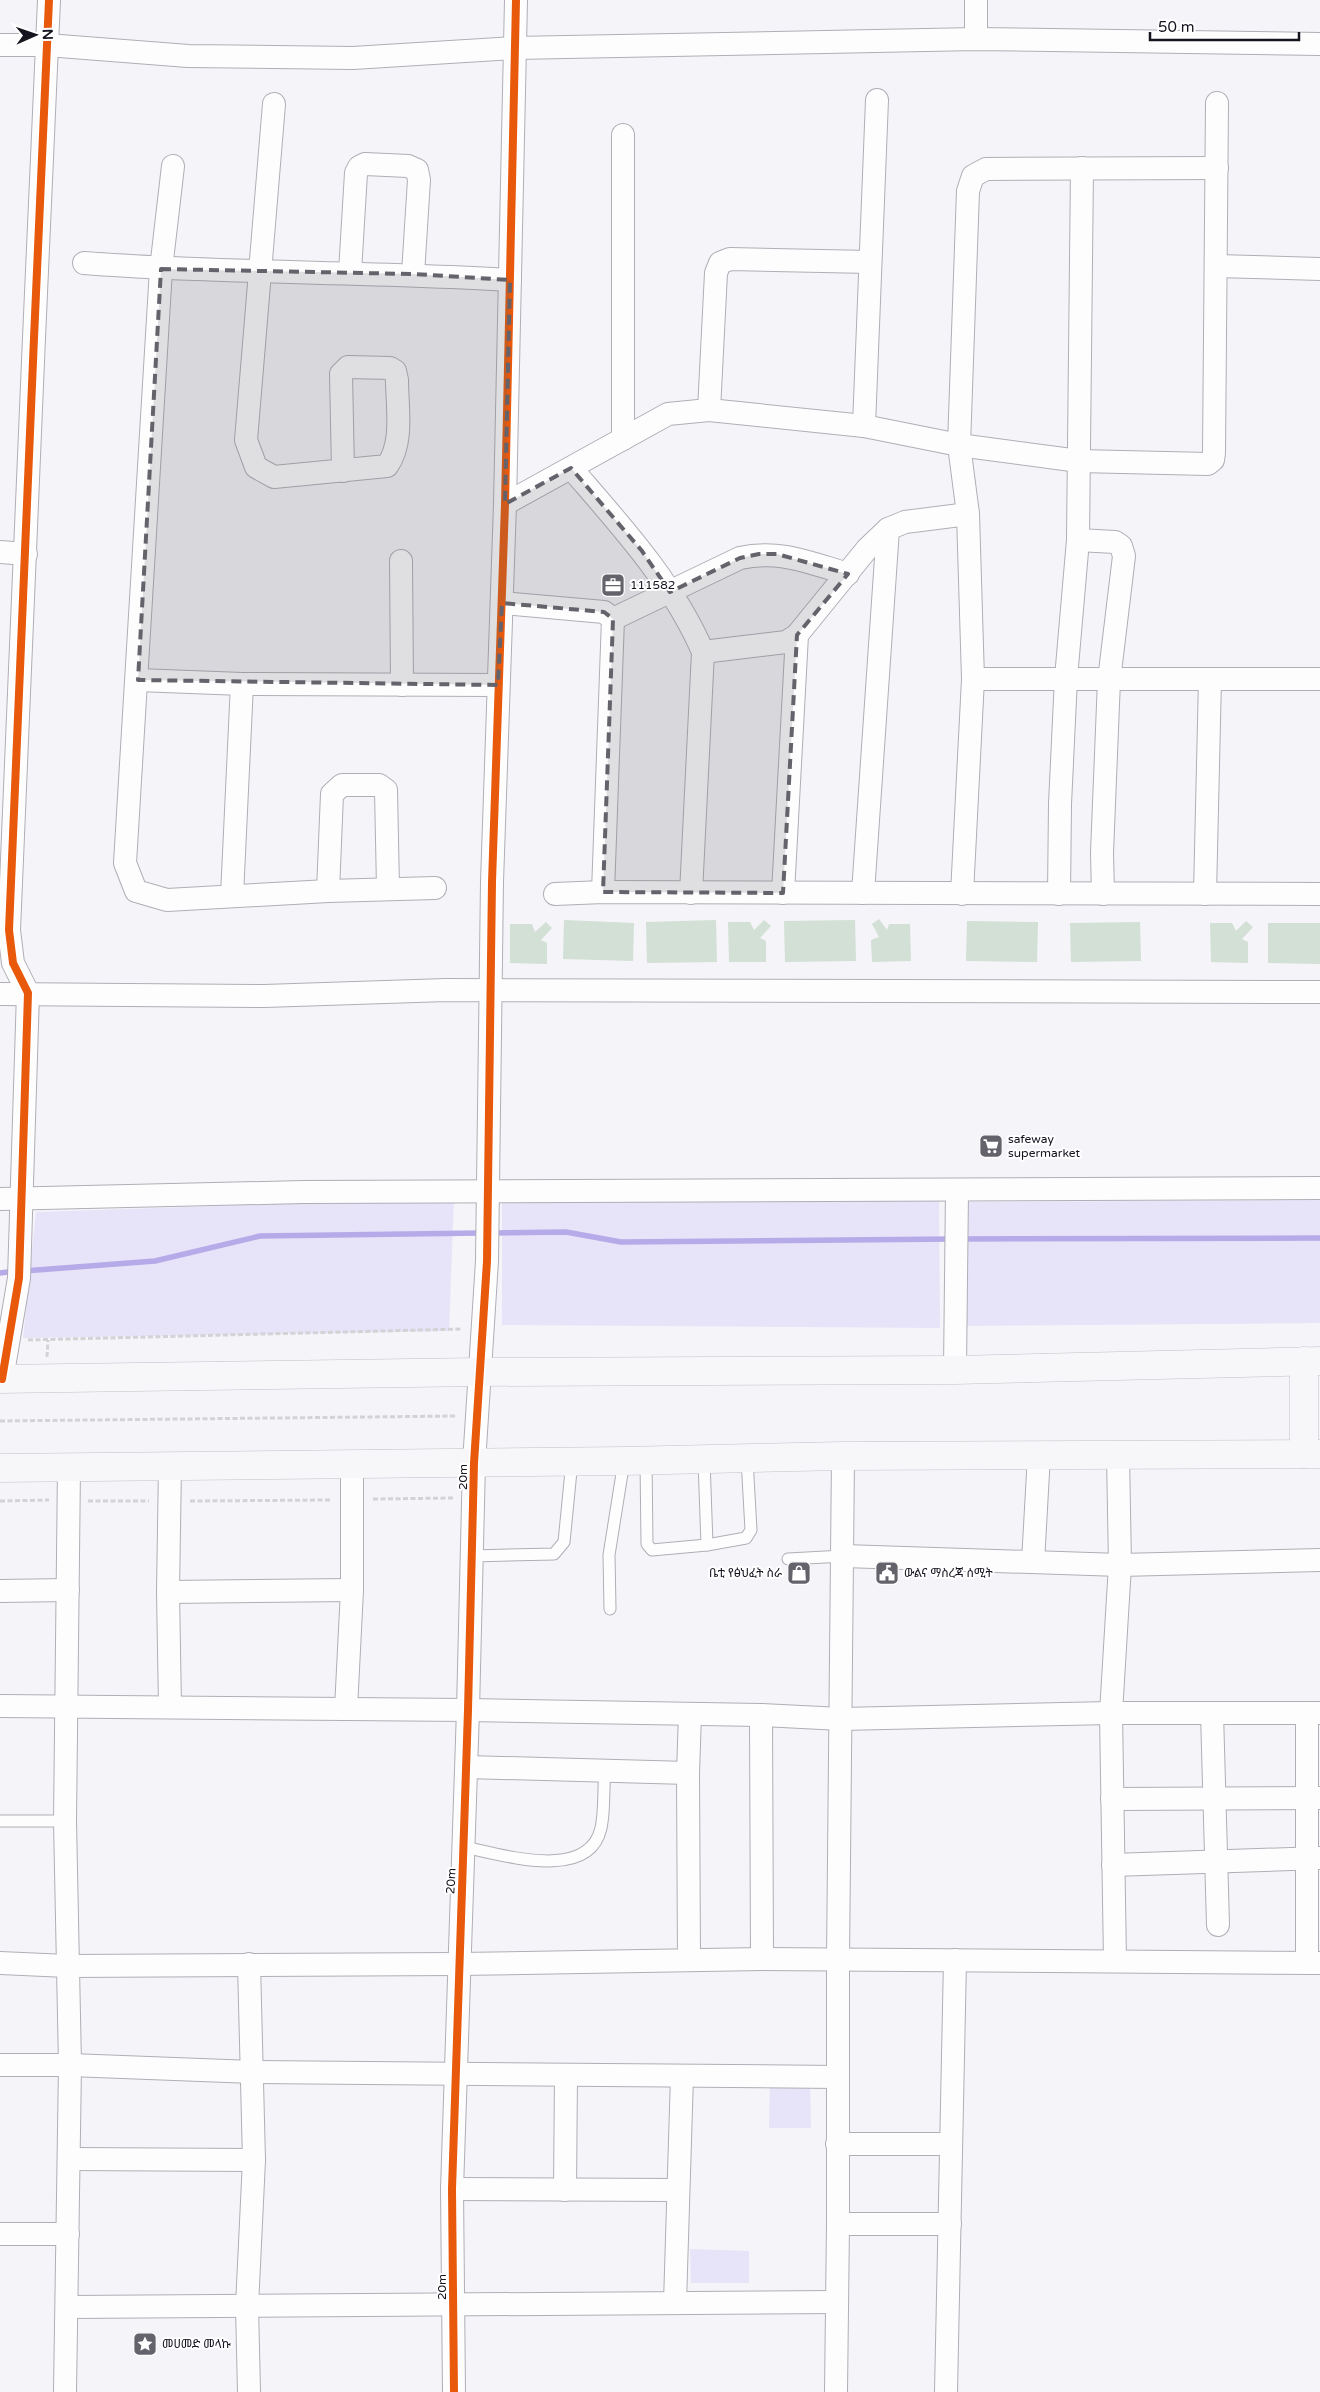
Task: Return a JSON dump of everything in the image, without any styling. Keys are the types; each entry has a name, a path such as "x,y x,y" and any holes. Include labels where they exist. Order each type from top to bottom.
{"main road":[{"path":"0,1468 635,1461 843,1456 1312,1454 1312,1361 955,1370 479,1372 1,1380"}],"street":[{"path":"1,1380 19,1278 20,1253 10,1199 28,993 13,963 9,930 8,723 26,554 49,0"},
{"name":"20m","path":"454,2392 452,2189 464,1847 474,1463 487,1261 490,992 505,504 516,0"},
{"path":"976,0 976,39"},
{"path":"0,45 47,45 188,56 353,58 514,48 976,39 1320,44"},
{"path":"864,426 878,100"},
{"path":"505,504 668,414 709,410 864,426 960,446 1079,461 1208,464 1213,460 1217,103"},
{"path":"274,104 258,272 246,440 256,467 274,477 342,471 387,466 395,455 397,441 397,380 395,371 390,368 348,367 342,374 342,471"},
{"path":"623,135 623,439"},
{"path":"350,272 356,173 359,167 365,164 408,166 417,170 419,180 413,274"},
{"path":"173,166 161,269 138,680 125,863 136,891 167,900 388,888 435,888"},
{"path":"1059,894 1060,804 1066,678 1078,540 1082,168"},
{"path":"962,894 973,679 968,514 960,446 968,191 973,176 986,169 1217,168"},
{"path":"709,410 716,273 720,263 730,259 870,262"},
{"path":"84,263 161,269 350,272 510,280"},
{"path":"1216,266 1320,269"},
{"path":"571,468 642,552 690,623 703,652 691,893"},
{"path":"703,652 786,642 797,635 867,549 888,529 905,522 968,514"},
{"path":"863,893 888,529"},
{"path":"1078,540 1115,542 1122,546 1124,556 1109,680 1102,853 1103,894"},
{"path":"0,552 26,554"},
{"path":"613,619 740,558 760,554 777,554 848,574"},
{"path":"401,561 402,685"},
{"path":"502,603 604,612 613,619"},
{"path":"603,892 613,619"},
{"path":"783,893 797,635"},
{"path":"973,679 1320,679"},
{"path":"1205,894 1210,679"},
{"path":"138,680 242,684 498,685"},
{"path":"232,896 242,684"},
{"path":"328,891 332,794 342,785 379,785 386,790 388,888"},
{"path":"556,894 603,892 1320,894"},
{"path":"0,994 264,996 446,990 490,992 1320,992"},
{"path":"10,1199 303,1192 1320,1188"},
{"path":"955,1370 957,1190"},
{"path":"1033,1562 1039,1455"},
{"path":"1115,1961 1111,1713 1120,1566 1118,1455"},
{"path":"836,2392 840,1719 844,1556 843,1456"},
{"path":"346,1709 352,1590 352,1464"},
{"path":"65,2392 68,2307 70,2065 64,1821 68,1466"},
{"path":"170,1466 168,1592 170,1707"},
{"path":"844,1556 1120,1566 1320,1560"},
{"path":"0,1591 68,1590"},
{"path":"168,1592 352,1590"},
{"path":"0,1706 468,1710 761,1715 840,1719 1111,1713 1313,1713 1314,1798 1314,1963 838,1959 459,1964 67,1966 0,1963"},
{"path":"1212,1713 1218,1925"},
{"path":"690,1714 688,1773 690,1960"},
{"path":"761,1715 762,1959"},
{"path":"466,1767 688,1773"},
{"path":"1112,1799 1314,1798"},
{"path":"1113,1865 1314,1858"},
{"path":"946,2392 955,1960"},
{"path":"249,1964 254,2160 248,2306 249,2392"},
{"path":"0,2065 70,2065 253,2072 456,2075 838,2077"},
{"path":"565,2190 566,2075"},
{"path":"675,2303 682,2076"},
{"path":"837,2144 951,2144"},
{"path":"69,2159 254,2160"},
{"path":"452,2189 678,2190"},
{"path":"838,2224 950,2224"},
{"path":"0,2234 68,2234"},
{"path":"68,2307 836,2302"}],"lane":[{"path":"635,1461 647,1544 652,1550 707,1545 746,1538 751,1530 747,1458"},
{"path":"704,1460 707,1545"},
{"path":"472,1556 554,1554 564,1542 572,1461"},
{"path":"610,1609 609,1555 635,1461"},
{"path":"788,1559 844,1556"},
{"path":"464,1847 541,1861 554,1862 571,1859 591,1846 601,1829 605,1771"},
{"path":"0,1821 64,1821"}],"path":[{"path":"8,1341 482,1329"},
{"path":"0,1421 477,1416"},
{"path":"0,1501 169,1502 474,1497"}],"highlighted area":[{"path":"161,269 413,274 510,280 505,504 571,468 642,551 670,592 740,558 759,554 777,554 848,574 797,635 783,893 603,892 613,619 604,612 502,603 498,685 138,680"}],"shaded area":[{"path":"502,1197 939,1197 940,1328 502,1325"},
{"path":"454,1198 449,1331 23,1338 36,1212"},
{"path":"1320,1200 1320,1323 963,1326 964,1202"},
{"path":"770,2081 810,2081 811,2128 769,2128"},
{"path":"690,2249 749,2251 749,2283 691,2283"}],"building":[{"path":"879,919 887,930 889,924 910,924 911,961 872,962 871,940 879,937 872,924"},
{"path":"564,920 634,923 633,961 563,959"},
{"path":"716,920 717,962 647,963 646,922"},
{"path":"764,920 771,926 760,938 766,941 766,962 729,962 728,922 750,922 754,930"},
{"path":"855,920 856,961 785,962 784,921"},
{"path":"967,921 1038,922 1037,962 966,961"},
{"path":"1246,921 1253,927 1242,939 1248,942 1248,963 1211,962 1210,923 1232,923 1236,931"},
{"path":"546,922 552,928 541,940 547,943 547,964 510,963 510,924 532,924 535,932"},
{"path":"1140,922 1141,961 1071,962 1070,923"},
{"path":"1268,923 1320,923 1320,964 1268,963"}],"waterway":[{"path":"493,1233 566,1232 621,1242 953,1239"},
{"path":"24,1271 155,1261 260,1236 481,1233"},
{"path":"962,1239 1320,1238"},
{"path":"0,1273 15,1271"}],"cycle path":[{"path":"2,1379 19,1278 28,993 13,963 9,930 49,0"},
{"path":"454,2392 452,2189 474,1463 487,1261 492,882 505,504 516,0"}],"place":[{"name":"111582","path":"613,585"},
{"name":"safeway supermarket","path":"991,1146"},
{"name":"ቤቲ የፅህፈት ስራ","path":"799,1573"},
{"name":"ውልና ማስረጃ ሰሚት","path":"887,1573"},
{"name":"መሀመድ መላኩ","path":"145,2344"}]}
